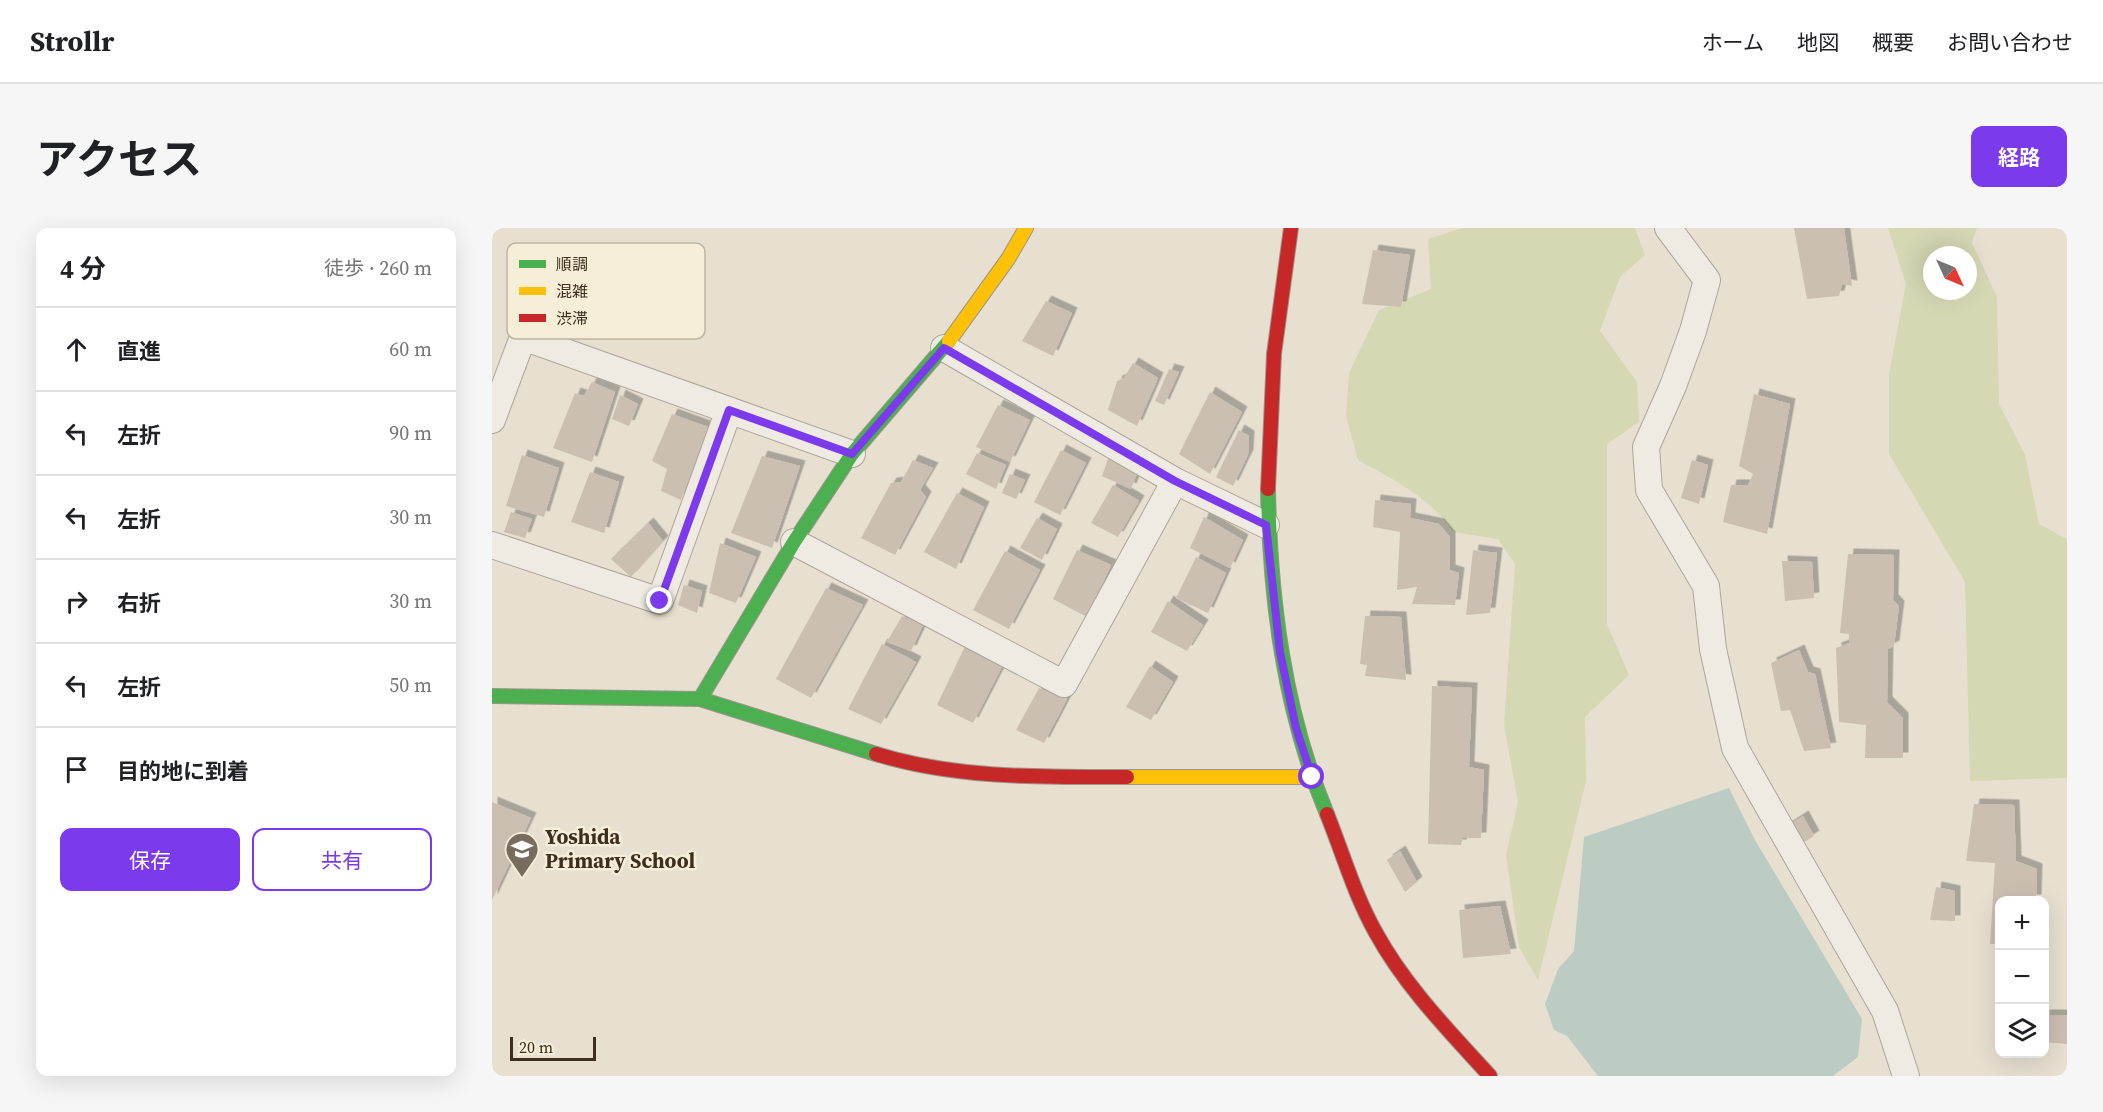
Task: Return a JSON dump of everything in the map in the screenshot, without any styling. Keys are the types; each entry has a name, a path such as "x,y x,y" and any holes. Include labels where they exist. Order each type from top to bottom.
{"street":[{"path":"700,699 794,542 852,454 944,348 1008,260 1026,228"},
{"path":"1291,228 1277,318 1270,387 1266,525 1280,652 1296,728 1312,777 1376,934 1436,1018 1490,1076"},
{"path":"1668,228 1707,280 1693,331 1673,386 1646,447 1649,490 1706,586 1713,648 1735,748 1885,1011 1897,1072"},
{"path":"492,420 522,339"},
{"path":"529,339 852,454"},
{"path":"944,348 1175,481 1266,525"},
{"path":"492,545 660,601 729,410"},
{"path":"794,542 1064,684 1175,481"},
{"path":"492,696 700,699 907,764 1018,777 1312,777"}],"green space":[{"path":"1462,228 1635,228 1645,255 1620,277 1600,331 1637,382 1639,422 1607,444 1607,624 1629,675 1585,717 1586,781 1538,980 1519,947 1506,855 1518,802 1504,725 1515,564 1498,539 1453,532 1434,509 1422,499 1398,482 1358,460 1346,416 1349,373 1379,310 1431,289 1428,239"},
{"path":"1888,228 1977,228 1972,243 1973,246 1923,246 1923,300 1977,300 1977,254 1997,297 1999,404 2025,455 2039,524 2067,539 2067,778 1970,781 1965,582 1889,454 1889,374 1906,284"}],"shaded area":[{"path":"1729,788 1755,840 1862,1019 1858,1057 1833,1076 1598,1076 1567,1036 1554,1030 1545,1004 1558,969 1574,951 1584,837"}],"building":[{"path":"1794,228 1844,228 1852,286 1842,284 1839,296 1807,299"},
{"path":"1373,250 1410,255 1401,307 1362,304"},
{"path":"1046,301 1072,313 1053,356 1022,341"},
{"path":"1133,363 1158,378 1137,426 1108,410 1117,381 1124,378"},
{"path":"1169,369 1179,372 1164,405 1155,401"},
{"path":"592,382 615,392 592,462 553,448 575,393 584,396"},
{"path":"1210,392 1242,412 1210,474 1179,454"},
{"path":"1754,394 1790,404 1767,534 1723,522 1731,485 1748,485 1753,474 1739,466"},
{"path":"620,395 638,404 629,426 612,419"},
{"path":"998,405 1030,420 1010,462 976,447"},
{"path":"672,414 708,427 681,500 661,491 667,469 652,461"},
{"path":"1239,430 1249,436 1248,455 1233,486 1216,477"},
{"path":"1061,450 1086,463 1060,515 1034,502"},
{"path":"977,453 1006,465 996,489 966,474"},
{"path":"522,455 559,468 544,517 506,506"},
{"path":"762,456 800,466 772,548 731,533"},
{"path":"1109,456 1138,471 1131,489 1102,476"},
{"path":"913,460 933,468 920,490 926,497 895,555 861,538 891,483 901,482"},
{"path":"1692,460 1708,465 1699,504 1681,498"},
{"path":"590,472 619,482 604,533 571,522"},
{"path":"1010,474 1025,480 1016,499 1002,493"},
{"path":"1113,485 1139,501 1118,537 1091,523"},
{"path":"957,493 984,507 956,569 924,552"},
{"path":"1375,500 1411,504 1410,518 1439,524 1450,537 1450,570 1459,573 1455,605 1412,604 1417,587 1397,590 1400,532 1373,527"},
{"path":"511,512 532,519 525,538 504,532"},
{"path":"1204,517 1243,540 1230,568 1190,548"},
{"path":"1037,518 1057,529 1042,560 1020,548"},
{"path":"648,523 663,541 631,577 611,559"},
{"path":"720,543 756,557 736,603 709,593"},
{"path":"1077,550 1111,565 1087,617 1053,599"},
{"path":"1473,550 1497,553 1490,613 1466,615"},
{"path":"1005,551 1040,570 1009,629 973,610"},
{"path":"1848,554 1894,555 1893,600 1899,606 1894,646 1888,649 1887,702 1903,718 1903,758 1865,758 1866,725 1839,722 1836,648 1849,643 1849,634 1840,633"},
{"path":"1196,557 1226,573 1208,613 1176,598"},
{"path":"1782,561 1812,562 1814,598 1785,601"},
{"path":"684,585 702,591 697,613 678,605"},
{"path":"826,588 863,605 811,698 776,679"},
{"path":"1168,601 1203,625 1187,651 1151,632"},
{"path":"902,616 923,625 911,651 887,642"},
{"path":"1365,616 1401,617 1406,680 1365,676 1367,665 1360,664"},
{"path":"967,642 1004,663 973,723 937,705"},
{"path":"882,644 916,662 881,724 848,709"},
{"path":"1799,650 1808,672 1815,674 1831,748 1804,751 1790,710 1781,711 1771,663"},
{"path":"1150,666 1173,682 1151,720 1126,707"},
{"path":"1432,686 1472,688 1469,767 1484,770 1481,838 1463,838 1461,845 1428,844"},
{"path":"1039,688 1067,699 1044,743 1016,730"},
{"path":"492,802 531,818 492,900"},
{"path":"1974,804 2014,805 2016,861 2037,869 2036,896 1995,896 1995,944 1990,944 1995,863 1966,861"},
{"path":"1803,816 1814,836 1798,846 1786,827"},
{"path":"1400,851 1417,882 1405,892 1387,860"},
{"path":"1936,887 1955,891 1955,921 1930,920"},
{"path":"1500,906 1511,954 1463,958 1459,910"},
{"path":"2049,1015 2067,1015 2067,1044 2049,1042"}],"traffic: fast":[{"path":"700,699 794,542 852,454 949,341"},
{"path":"1268,489 1272,572 1282,654 1300,735 1327,814"},
{"path":"492,696 700,699 876,754"}],"traffic: slow":[{"path":"949,341 1008,259 1026,228"},
{"path":"1127,777 1312,777"}],"traffic: jam":[{"path":"1268,489 1274,354 1291,228"},
{"path":"876,754 937,768 1000,775 1127,777"},
{"path":"1327,814 1362,904 1388,953 1428,1008 1490,1076"}],"place":[{"name":"Yoshida Primary School","path":"522,878"}],"route":[{"path":"660,601 729,410 852,454 944,348 1175,481 1266,525 1280,652 1296,728 1312,777"}]}
